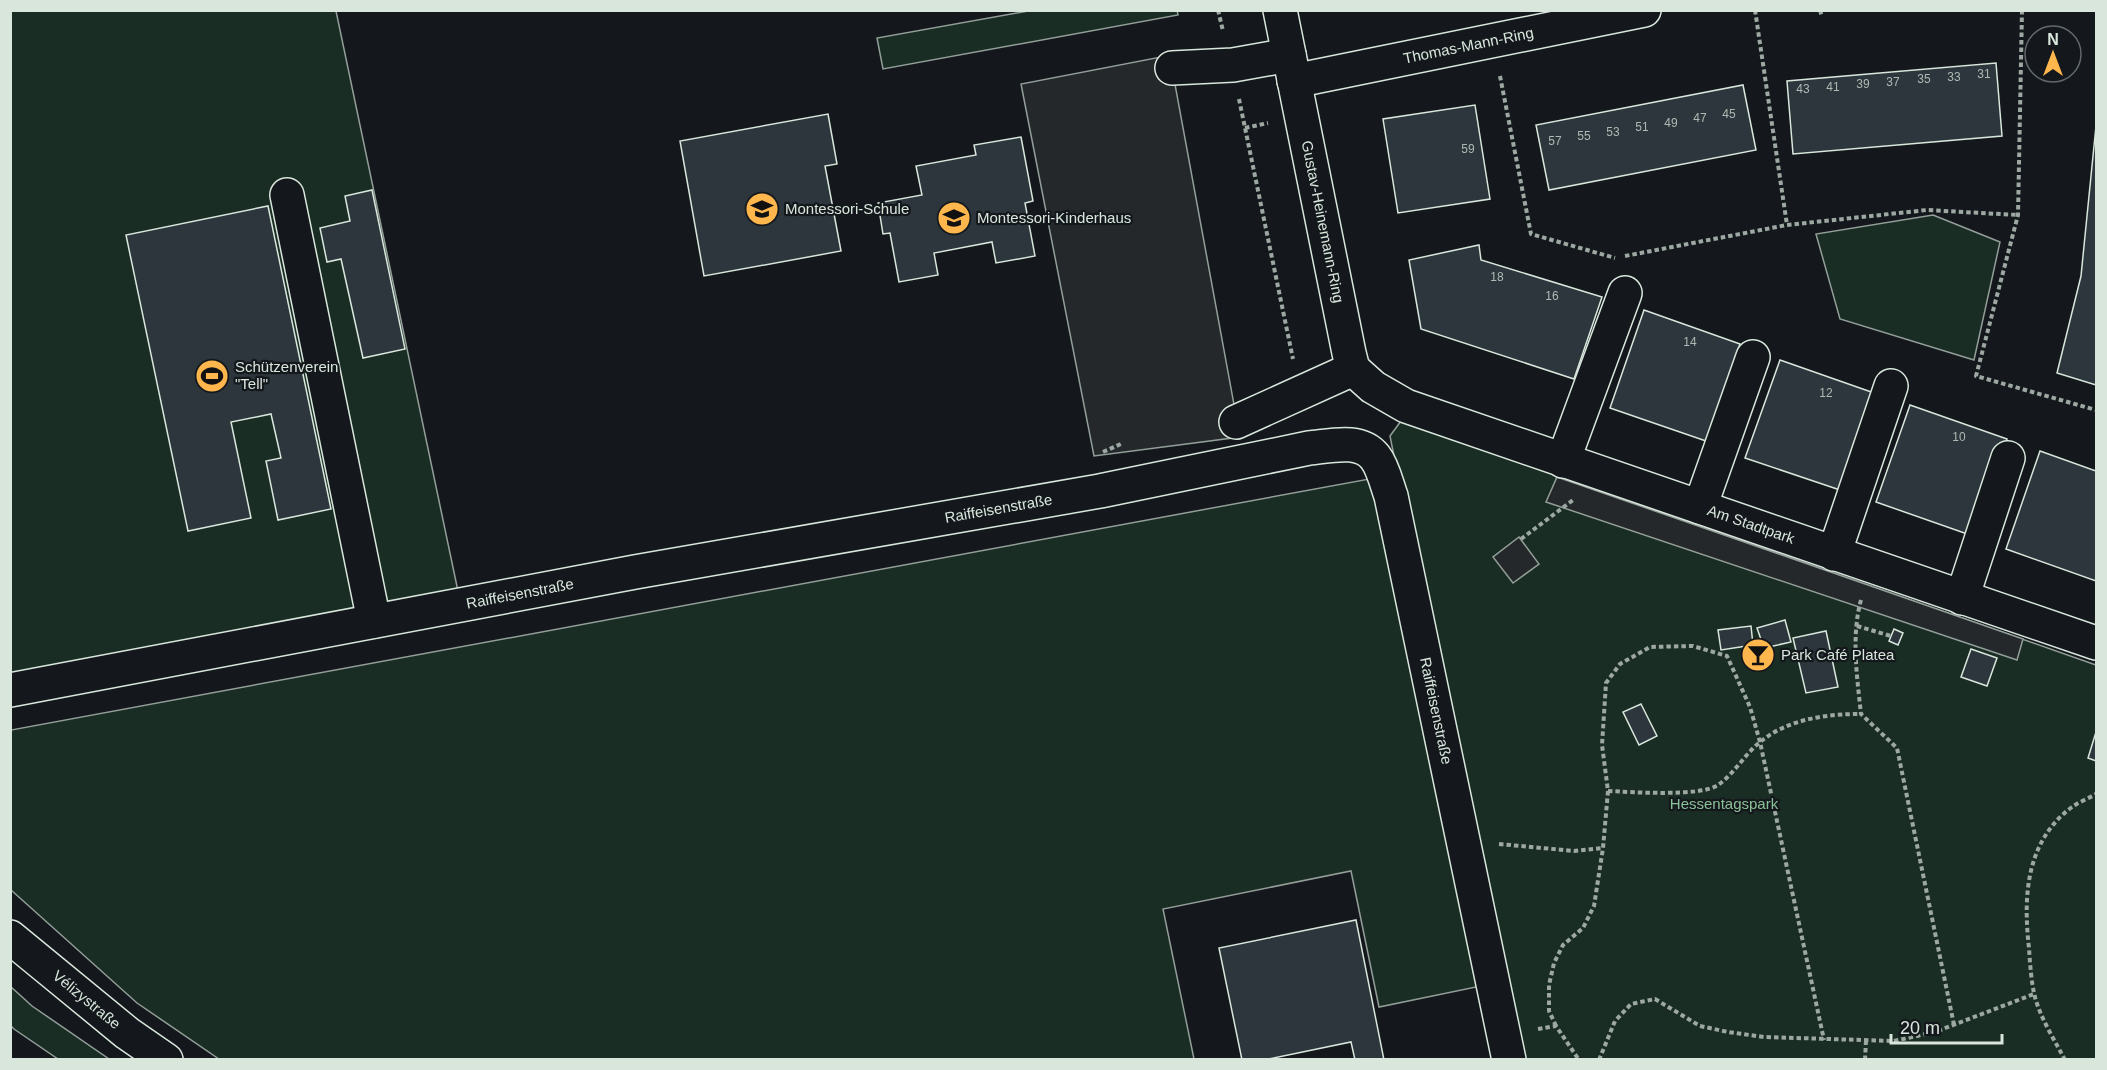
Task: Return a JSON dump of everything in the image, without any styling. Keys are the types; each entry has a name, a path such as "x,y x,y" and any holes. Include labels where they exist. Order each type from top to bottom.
{"street":[{"name":"Gustav-Heinemann-Ring","path":"1280,10 1353,369"},
{"name":"Thomas-Mann-Ring","path":"1172,68 1233,65 1292,68 1493,40 1644,10"},
{"path":"287,195 374,621"},
{"path":"1563,461 1624,293"},
{"path":"1700,507 1753,357"},
{"path":"1236,422 1353,369"},
{"name":"Am Stadtpark","path":"1353,369 1373,387 1406,406 2097,643"},
{"path":"1834,554 1891,386"},
{"name":"Raiffeisenstraße","path":"10,690 646,570 1100,491 1309,448 1341,445 1364,447 1377,458 1391,496 1506,1047"},
{"path":"1962,598 2008,458"},
{"name":"Vélizystraße","path":"10,938 127,1033 166,1059"}],"path":[{"path":"1218,10 1233,65 1300,392"},
{"path":"1755,10 1787,225"},
{"path":"1820,10 1822,17"},
{"path":"2022,10 2018,215 1976,376 2097,410"},
{"path":"1493,40 1531,234 1613,258 1787,225 1927,210 2018,215"},
{"path":"1094,456 1123,443"},
{"path":"1521,539 1589,488 1598,472"},
{"path":"1870,566 1857,613 1856,666 1861,714 1897,748 1954,1024"},
{"path":"1857,626 1891,636"},
{"path":"1579,1059 1556,1026 1549,1011 1549,985 1554,963 1563,945 1583,928 1594,906 1603,848 1608,791 1602,745 1606,683 1620,664 1650,647 1693,646 1726,656 1750,707 1760,742 1824,1040"},
{"path":"1608,791 1682,793 1717,786 1760,742 1783,727 1812,718 1837,714 1861,714"},
{"path":"2065,1059 2044,1020 2034,994 2026,920 2026,890 2031,868 2052,825 2073,806 2097,794"},
{"path":"1462,840 1574,851 1603,848"},
{"path":"1599,1059 1616,1021 1623,1012 1631,1004 1654,999 1700,1026 1764,1037 1894,1041 1935,1032 2034,994"},
{"path":"1506,1047 1556,1026"},
{"path":"1865,1059 1866,1040"}],"green space":[{"path":"1177,10 1178,15 883,69 877,38 1028,11"},
{"name":"Schützenverein \"Tell\"","path":"11,11 336,11 459,596 11,678"},
{"path":"1933,215 2000,242 1974,360 1840,319 1816,234"},
{"name":"Hessentagspark","path":"1401,421 2096,665 2096,1059 1514,1059 1390,436"},
{"path":"1380,477 1481,986 1379,1007 1351,871 1163,909 1194,1059 219,1059 137,1003 11,890 11,730"},
{"path":"10,986 32,1006 109,1059 58,1059 14,1029 11,1026"}],"shaded area":[{"path":"1166,56 1172,68 1240,437 1094,456 1021,84"},
{"path":"1557,477 2023,639 2017,660 1546,502"},
{"path":"1519,537 1539,564 1513,583 1493,557"}],"building":[{"path":"1996,63 2002,136 1793,154 1787,81"},
{"path":"1743,85 1756,150 1549,190 1536,125"},
{"path":"1475,105 1490,199 1398,213 1383,119"},
{"name":"Montessori-Schule","path":"828,114 837,164 825,166 841,251 704,276 680,141"},
{"path":"2096,126 2096,385 2057,373 2081,276"},
{"name":"Montessori-Kinderhaus","path":"1021,137 1033,201 1025,203 1035,256 996,263 992,242 934,253 938,275 899,282 890,233 883,234 878,203 922,195 916,166 976,155 974,145"},
{"path":"372,190 405,349 363,358 341,259 327,262 320,228 350,221 345,196"},
{"path":"268,206 331,509 278,520 266,461 281,458 271,414 231,422 251,518 188,531 126,235"},
{"path":"1479,245 1481,260 1602,297 1574,379 1421,329 1409,260"},
{"path":"1644,310 1740,344 1706,441 1610,408"},
{"path":"1780,360 1877,394 1843,491 1745,458"},
{"path":"1910,405 2007,439 1973,536 1876,502"},
{"path":"2040,451 2096,471 2096,581 2006,549"},
{"path":"1785,620 1791,642 1764,648 1757,628"},
{"path":"1751,626 1753,645 1721,650 1718,630"},
{"path":"1894,629 1903,633 1898,645 1889,641"},
{"path":"1826,631 1838,687 1806,693 1793,638"},
{"path":"1971,649 1997,658 1987,686 1961,677"},
{"path":"1641,704 1657,736 1639,745 1623,712"},
{"path":"2096,732 2096,761 2088,758"},
{"path":"1356,920 1384,1060 1355,1060 1351,1042 1264,1060 1242,1060 1219,948"}],"place":[{"name":"Montessori-Schule","path":"762,209"},
{"name":"Montessori-Kinderhaus","path":"954,218"},
{"name":"Schützenverein \"Tell\"","path":"212,376"},
{"name":"Park Café Platea","path":"1758,655"}]}
